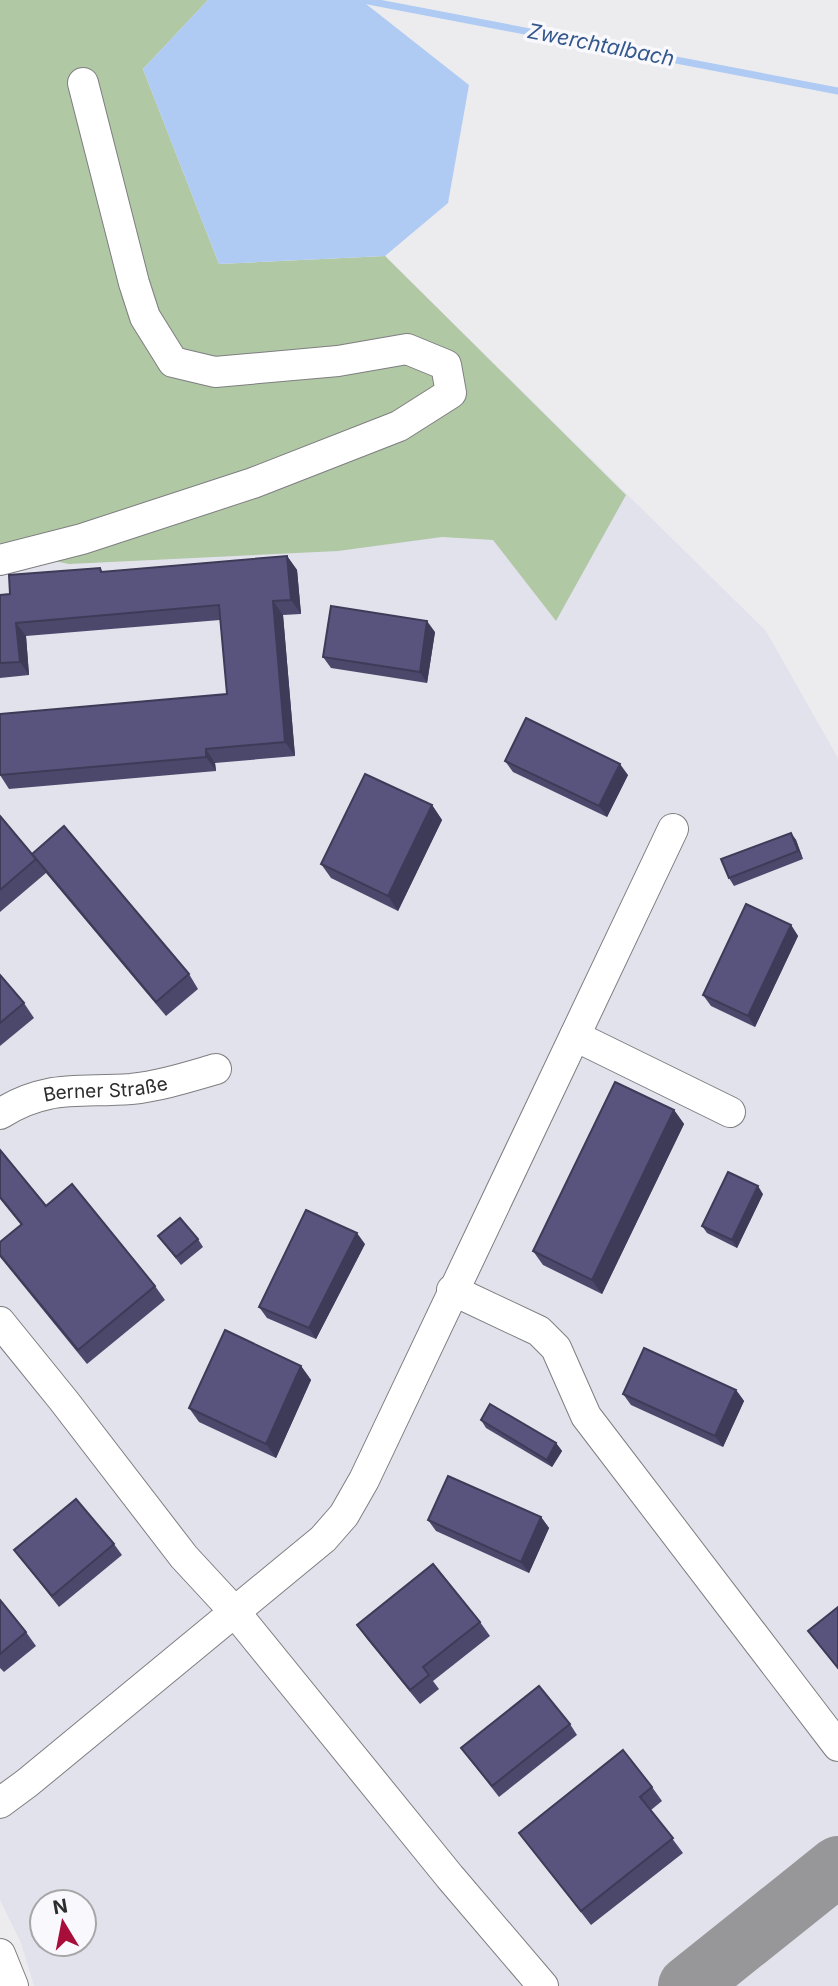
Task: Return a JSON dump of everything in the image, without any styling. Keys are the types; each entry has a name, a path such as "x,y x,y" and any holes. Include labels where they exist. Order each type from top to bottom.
{"street":[{"path":"0,561 82,539 253,483 400,426 451,393 446,365 407,349 338,361 215,372 173,362 145,317 134,283 83,83"},
{"path":"0,1803 323,1539 344,1515 364,1480 673,829"},
{"path":"575,1036 730,1112"},
{"name":"Berner Straße","path":"0,1114 20,1101 53,1092 132,1089 171,1082 216,1069"},
{"path":"453,1290 539,1331 556,1348 586,1416 838,1746"},
{"path":"0,1322 184,1557 234,1611 542,1986"},
{"path":"0,1954 13,1986"}],"shaded area":[{"path":"0,0 86,0 132,367 385,256 766,631 838,758 838,1986 34,1986 21,1943 0,1900"}],"green space":[{"path":"0,0 208,0 143,69 219,264 385,256 626,495 556,621 493,540 442,537 338,551 69,564 0,550"}],"water":[{"path":"208,0 361,0 469,85 448,203 385,256 219,264 143,69"}],"building":[{"path":"287,556 291,600 273,601 285,742 206,749 206,757 0,775 0,714 227,694 219,605 16,623 20,662 0,663 0,595 10,594 9,575 100,568 101,572"},
{"path":"331,606 427,621 420,672 323,657"},
{"path":"526,718 620,764 599,806 505,761"},
{"path":"365,774 432,805 388,896 321,864"},
{"path":"0,816 36,859 0,890"},
{"path":"64,826 189,974 156,1002 32,854"},
{"path":"791,833 798,851 729,878 721,859"},
{"path":"746,904 791,925 748,1016 703,995"},
{"path":"0,975 24,1003 0,1023"},
{"path":"615,1082 674,1110 592,1280 533,1251"},
{"path":"0,1150 46,1206 72,1184 155,1286 78,1350 0,1255 0,1242 22,1224 0,1197"},
{"path":"728,1172 758,1186 732,1240 702,1226"},
{"path":"306,1210 357,1233 309,1328 259,1307"},
{"path":"180,1218 198,1239 176,1257 158,1236"},
{"path":"225,1330 301,1366 266,1444 189,1408"},
{"path":"644,1348 736,1390 715,1436 623,1394"},
{"path":"490,1404 556,1443 547,1460 481,1420"},
{"path":"448,1476 541,1517 521,1562 428,1520"},
{"path":"76,1499 114,1544 52,1596 14,1550"},
{"path":"433,1564 480,1622 423,1667 429,1675 410,1690 357,1625"},
{"path":"0,1600 26,1632 0,1654"},
{"path":"838,1607 838,1668 808,1631"},
{"path":"539,1686 570,1724 492,1786 461,1748"},
{"path":"623,1750 652,1787 640,1797 673,1838 581,1911 519,1833"}],"waterway":[{"name":"Zwerchtalbach","path":"363,0 838,91"}],"taxiway":[{"path":"688,1986 838,1866"}]}
